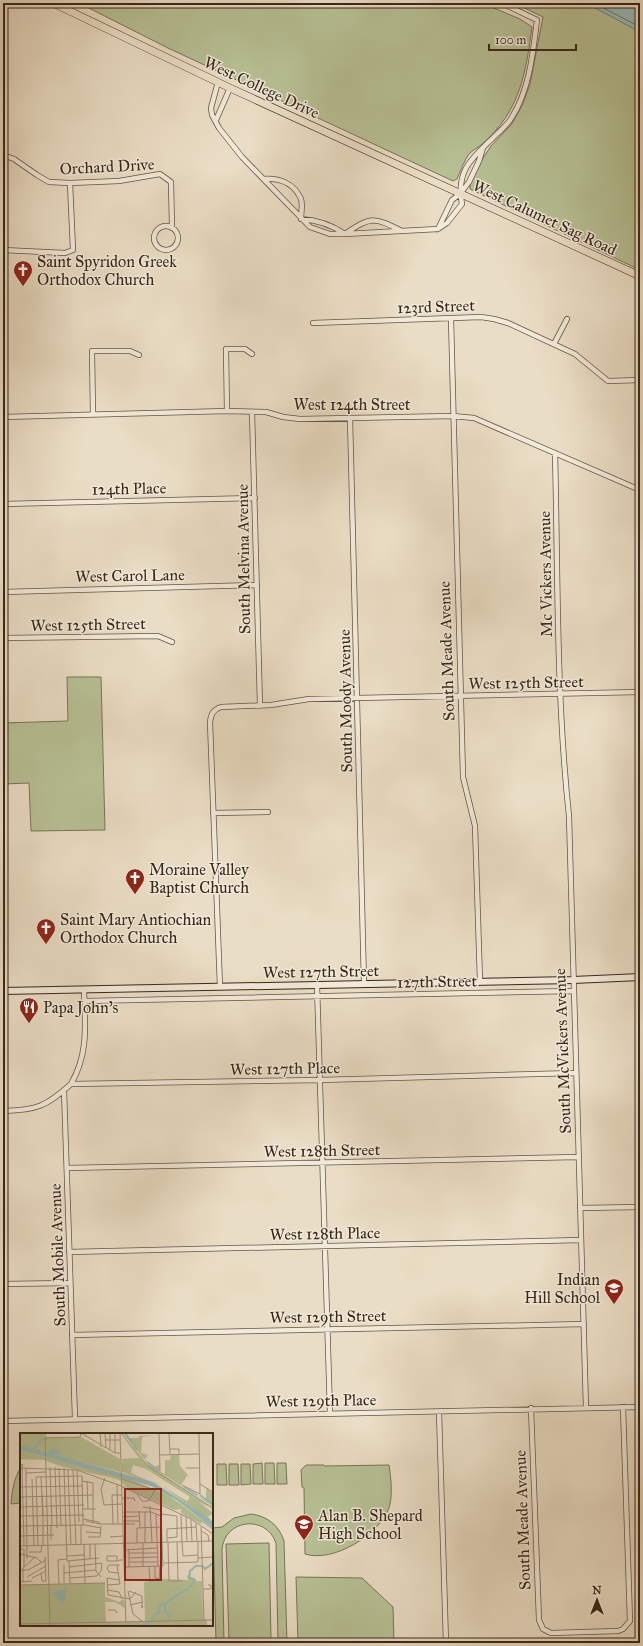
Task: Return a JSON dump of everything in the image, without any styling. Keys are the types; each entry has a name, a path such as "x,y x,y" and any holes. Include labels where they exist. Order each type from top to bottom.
{"main road":[{"name":"West College Drive","path":"53,3 230,88 460,194"},
{"name":"West Calumet Sag Road","path":"460,194 640,276"},
{"name":"West 127th Street","path":"3,992 573,980 640,977"}],"street":[{"path":"218,82 211,108 212,115 219,128 242,157 310,227 320,232 330,234 438,229 447,223 462,204 460,194 462,178 472,157 483,148 512,117 525,89 534,51 537,20 502,3"},
{"path":"216,120 230,88"},
{"path":"438,229 452,200 460,194 469,182 479,161 483,148"},
{"name":"Orchard Drive","path":"3,155 14,159 49,182 70,183 119,181 160,174 171,182 172,228"},
{"path":"264,179 273,178 283,180 294,189 301,200 301,219"},
{"path":"3,250 65,253 73,250 70,183"},
{"path":"301,219 322,222 344,234"},
{"path":"344,234 370,219 384,222 402,231"},
{"path":"164,226 172,228 175,230 178,237 177,244 172,249 160,249 155,243 154,239 157,231 164,226"},
{"name":"123rd Street","path":"313,322 481,318 494,319 508,323 575,354 608,381 640,380"},
{"name":"South Meade Avenue","path":"451,319 463,777 475,826 480,981"},
{"path":"554,344 567,319"},
{"path":"227,411 226,349 245,349 252,354"},
{"path":"93,415 92,351 130,351 139,355"},
{"name":"West 124th Street","path":"3,417 227,411 266,412 289,418 300,419 453,416 474,418 640,490"},
{"name":"South Melvina Avenue","path":"252,412 260,706"},
{"name":"South Moody Avenue","path":"350,418 364,984"},
{"name":"Mc Vickers Avenue","path":"555,453 560,694"},
{"name":"124th Place","path":"3,504 255,498"},
{"name":"West Carol Lane","path":"3,592 257,585"},
{"name":"West 125th Street","path":"3,638 158,636 172,642"},
{"name":"West 125th Street","path":"213,813 210,722 215,709 221,707 260,706 309,699 640,692"},
{"name":"South McVickers Avenue","path":"560,694 564,778 568,816 586,1408"},
{"path":"220,987 213,813 268,812"},
{"path":"317,985 330,1413"},
{"path":"3,1111 40,1107 56,1098 71,1084 80,1067 83,1057 84,990"},
{"name":"127th Street","path":"84,1001 574,991"},
{"name":"West 127th Place","path":"71,1084 320,1080 575,1073"},
{"name":"South Mobile Avenue","path":"64,1090 75,1418"},
{"name":"West 128th Street","path":"67,1168 578,1157"},
{"path":"580,1208 640,1207"},
{"name":"West 128th Place","path":"69,1252 581,1240"},
{"path":"3,1284 70,1283"},
{"name":"West 129th Street","path":"72,1335 584,1324"},
{"name":"South Meade Avenue","path":"531,1408 539,1620 543,1629 552,1632 618,1631 627,1625 630,1617 623,1407"},
{"name":"West 129th Place","path":"3,1420 439,1412 531,1408 640,1407"},
{"path":"439,1412 446,1643"}],"green space":[{"path":"79,3 482,3 520,19 532,27 522,82 512,107 493,134 469,154 457,179 453,181 168,48"},
{"path":"514,3 586,3 640,31 640,270 470,189 470,184 483,158 491,146 511,125 522,106 530,84 543,17"},
{"path":"67,677 101,677 105,830 31,831 29,783 3,784 3,723 68,721"},
{"path":"262,1463 263,1484 253,1484 253,1464"},
{"path":"265,1463 274,1463 275,1484 265,1484"},
{"path":"277,1463 286,1463 287,1484 277,1484"},
{"path":"217,1464 226,1464 227,1485 217,1485"},
{"path":"229,1464 238,1464 239,1485 229,1485"},
{"path":"241,1464 250,1464 251,1484 241,1485"},
{"path":"306,1465 389,1465 391,1498 389,1508 384,1518 376,1528 365,1537 341,1551 316,1556 305,1554 304,1488 302,1487 301,1470"},
{"path":"20,1469 20,1503 11,1504 12,1494"},
{"path":"251,1514 257,1515 272,1522 279,1530 284,1541 287,1643 278,1643 276,1543 271,1534 264,1528 255,1524 246,1524 237,1527 230,1532 224,1540 222,1550 224,1643 216,1643 213,1528 222,1527 234,1518"},
{"path":"269,1543 271,1639 229,1640 226,1544"},
{"path":"296,1577 362,1578 393,1607 394,1643 298,1643"}],"water":[{"path":"586,3 640,3 640,31 638,31"}],"place":[{"name":"Saint Spyridon Greek Orthodox Church","path":"23,287"},
{"name":"Moraine Valley Baptist Church","path":"135,895"},
{"name":"Saint Mary Antiochian Orthodox Church","path":"46,945"},
{"name":"Papa John's","path":"29,1024"},
{"name":"Indian Hill School","path":"614,1305"},
{"name":"Alan B. Shepard High School","path":"304,1541"}]}
